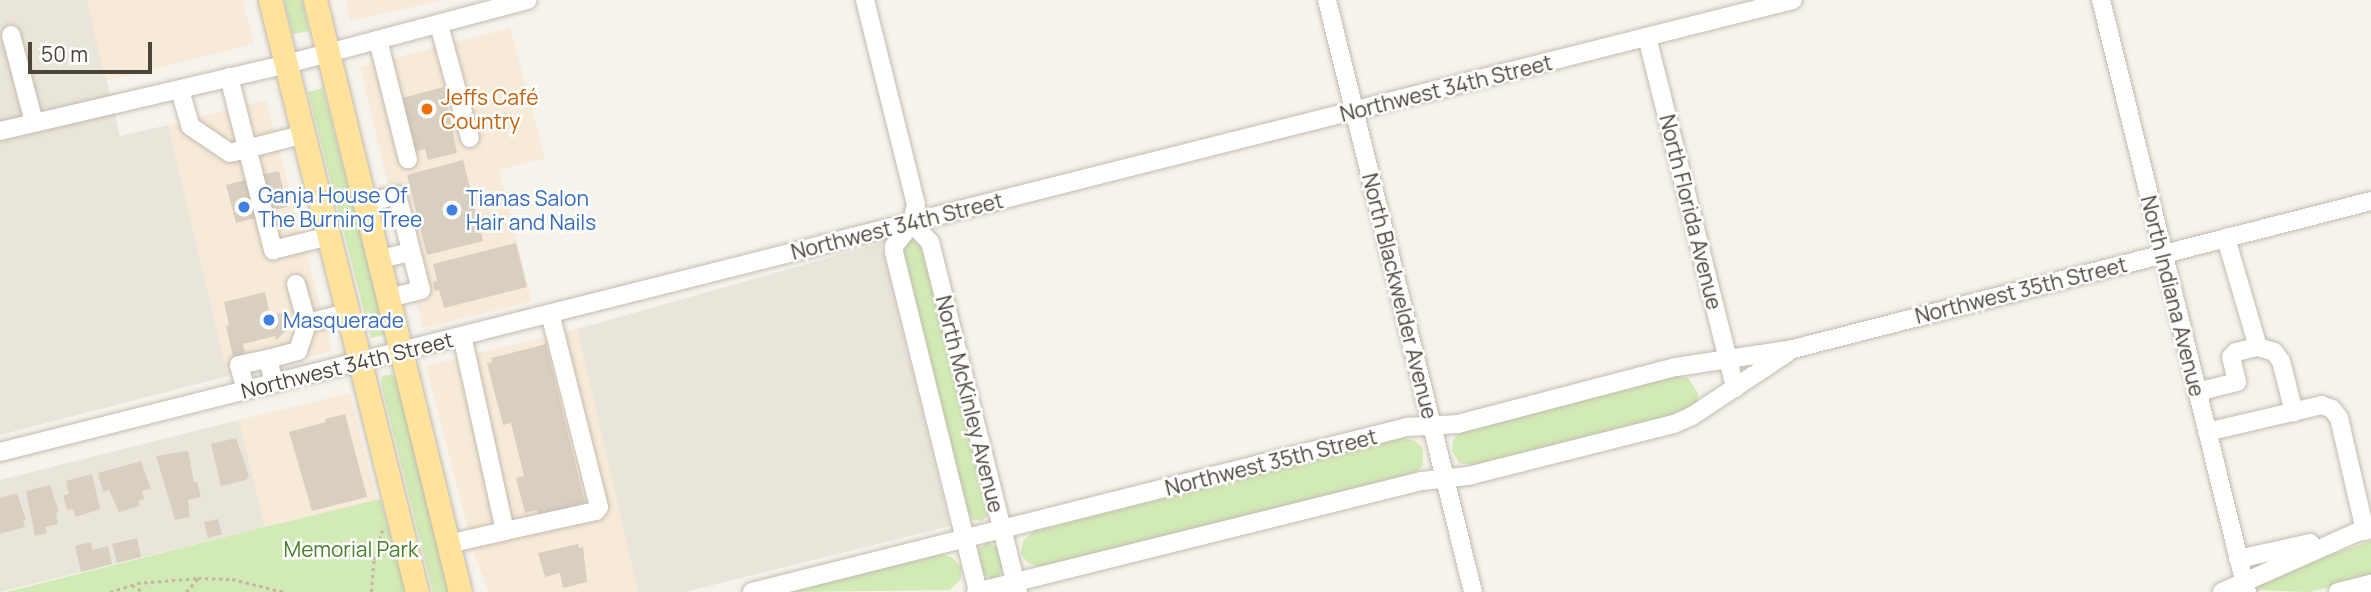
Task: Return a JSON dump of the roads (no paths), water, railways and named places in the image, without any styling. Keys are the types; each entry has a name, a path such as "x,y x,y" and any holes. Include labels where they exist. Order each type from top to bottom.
{"main road":[{"path":"270,0 417,592"},
{"path":"316,0 460,592"}],"street":[{"path":"0,131 328,54 439,25 484,5 528,0"},
{"path":"865,0 916,205 912,223"},
{"name":"North Blackwelder Avenue","path":"1327,0 1473,592"},
{"path":"1716,0 1721,18"},
{"name":"Northwest 34th Street","path":"0,452 1793,0"},
{"name":"North Indiana Avenue","path":"2101,0 2246,586"},
{"path":"439,25 470,138"},
{"path":"11,34 34,122"},
{"name":"North Florida Avenue","path":"1647,37 1735,388"},
{"path":"378,40 408,159"},
{"path":"229,77 273,250 329,236"},
{"path":"180,90 190,126 230,153 305,134"},
{"path":"366,203 397,195 421,290 390,298"},
{"name":"Northwest 35th Street","path":"752,592 1407,427 1458,424 1676,367 1793,349 2371,201"},
{"name":"North McKinley Avenue","path":"977,592 894,252 894,246 912,223 930,242 1017,587"},
{"path":"2226,238 2258,347"},
{"path":"380,259 411,251"},
{"path":"246,390 239,365 298,351 307,323 296,284"},
{"path":"307,323 347,313"},
{"path":"448,544 596,511 599,507 550,314"},
{"path":"462,336 505,531"},
{"path":"2197,392 2237,382 2231,357 2236,352 2258,347 2274,352 2281,361 2294,412"},
{"name":"Northwest 35th Street","path":"977,592 1017,587 1422,481 1468,476 1674,424 1692,416 1793,349"},
{"path":"268,359 274,383"},
{"path":"2207,432 2322,405 2332,409 2339,418 2364,531"},
{"path":"2238,559 2364,531"},
{"path":"2222,592 2246,586 2364,531"},
{"path":"2338,592 2371,584"}],"place":[{"name":"Jeffs Café Country","path":"427,109"},
{"name":"Ganja House Of The Burning Tree","path":"244,207"},
{"name":"Tianas Salon Hair and Nails","path":"452,210"},
{"name":"Masquerade","path":"269,320"}],"park label":[{"name":"Memorial Park","path":"351,549"}]}
